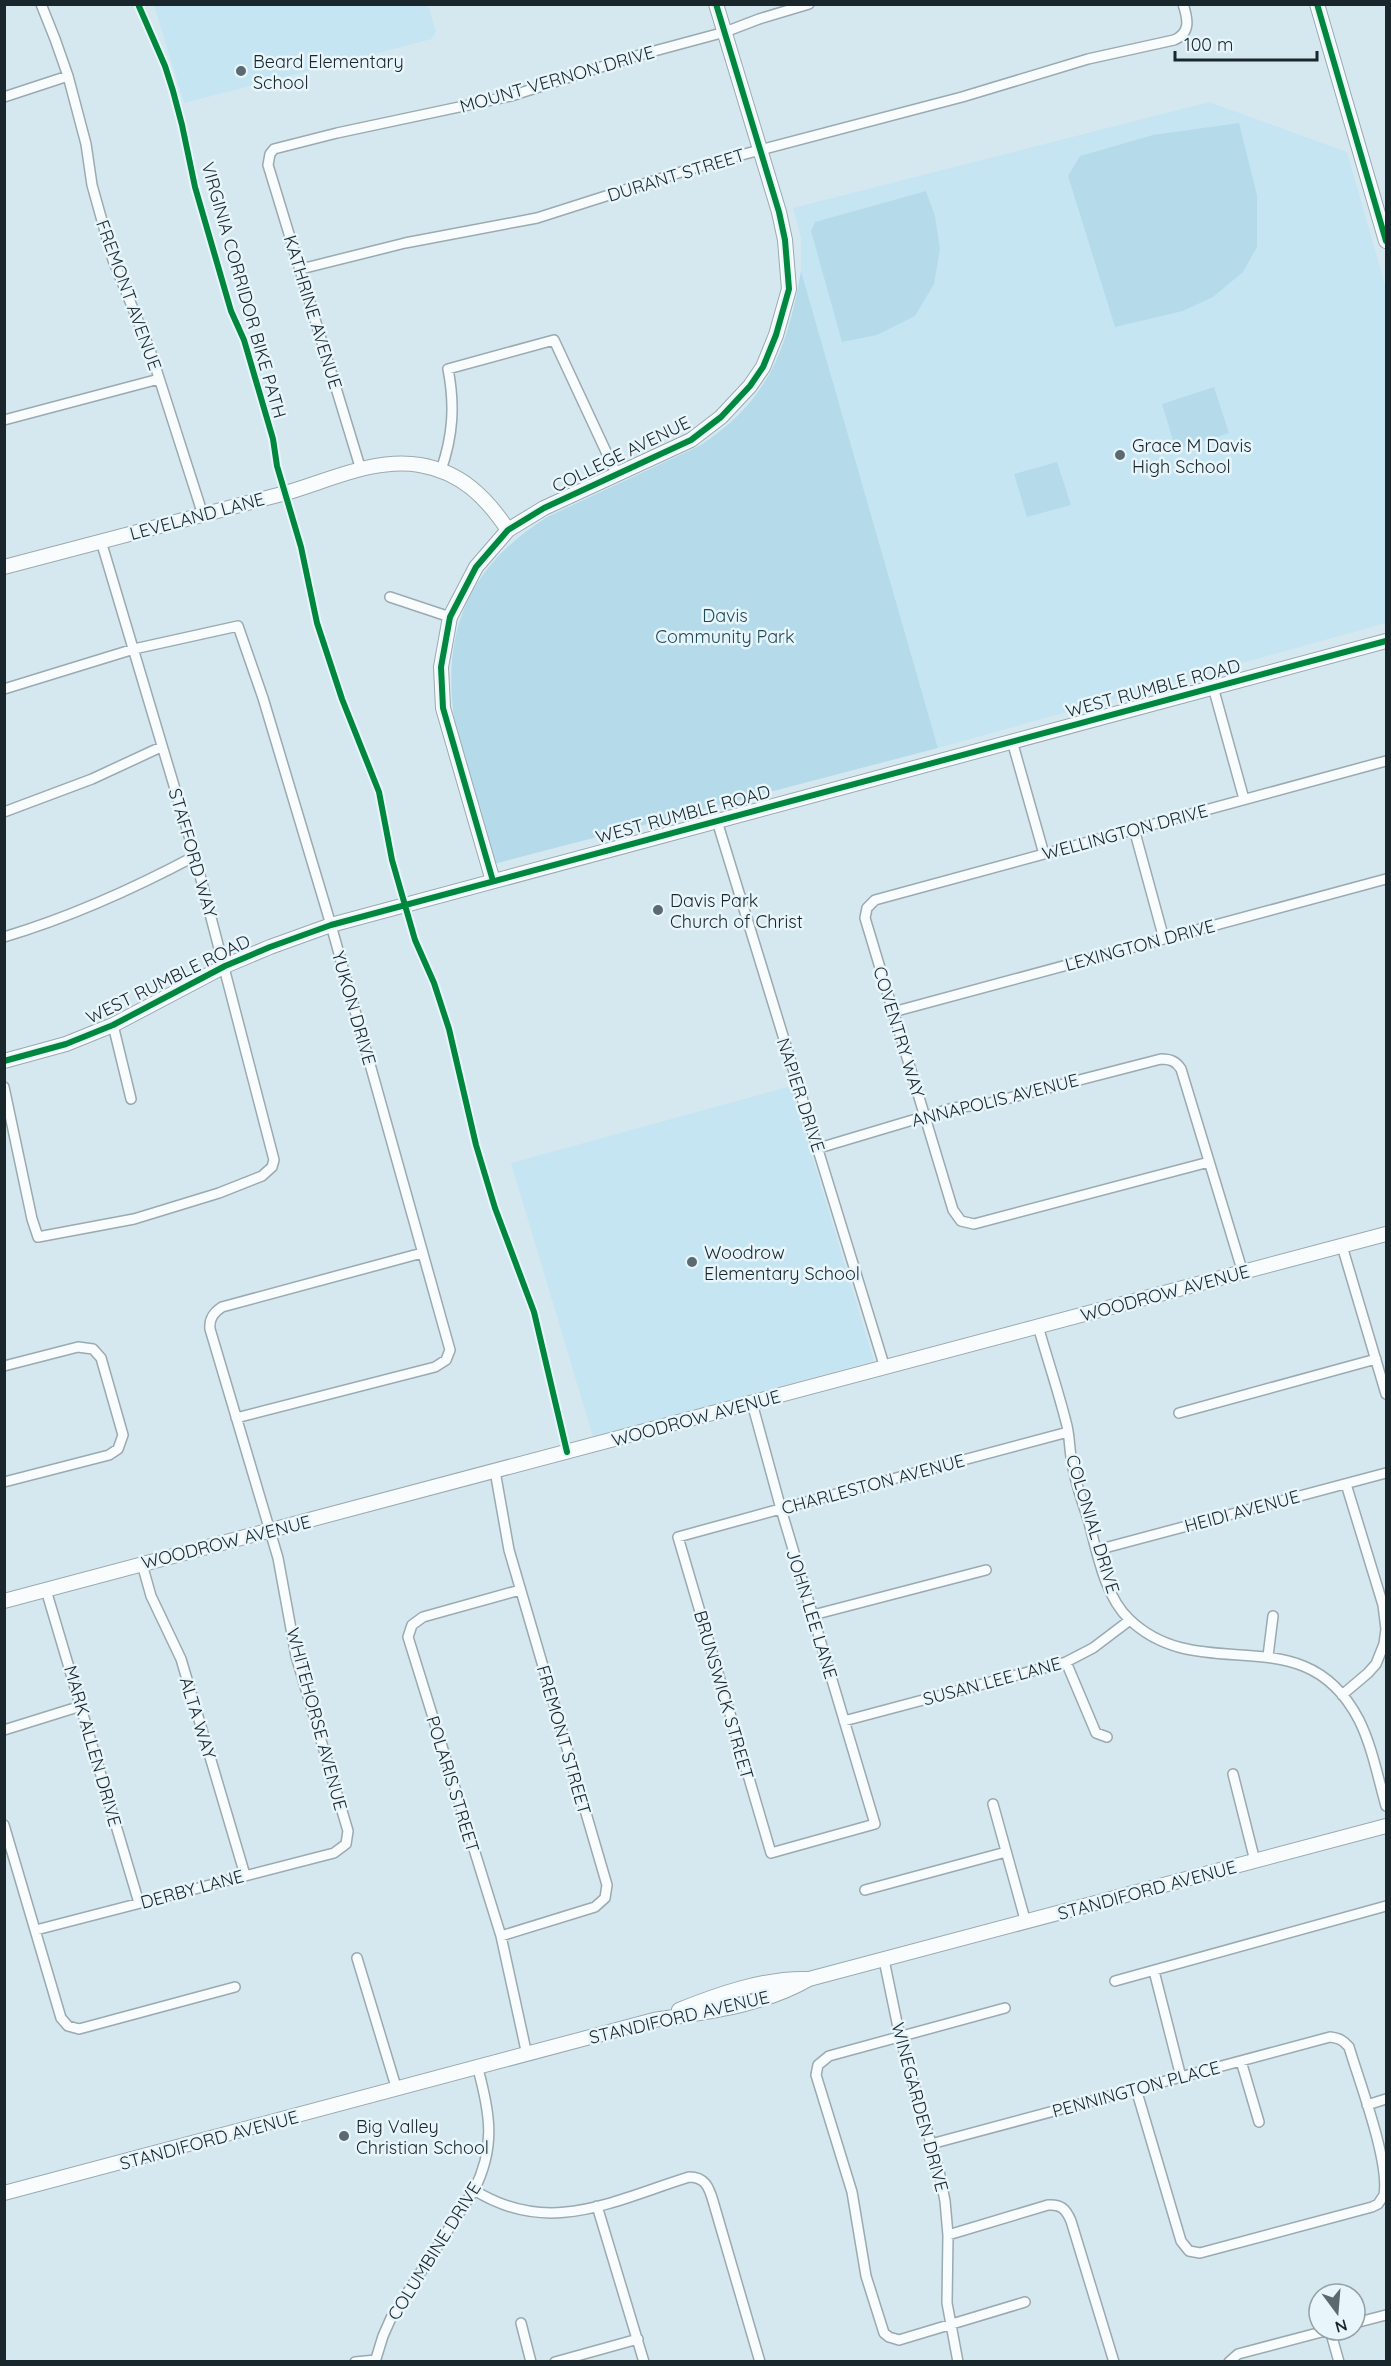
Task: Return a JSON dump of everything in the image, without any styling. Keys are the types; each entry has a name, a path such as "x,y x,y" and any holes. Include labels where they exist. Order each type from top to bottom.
{"street":[{"name":"FREMONT AVENUE","path":"41,4 68,76 86,144 92,185 113,260 150,350 203,514"},
{"name":"COLLEGE AVENUE","path":"493,881 443,708 441,667 450,618 476,567 508,530 544,508 691,440 721,417 750,386 762,367 776,335 789,289 785,240 716,4"},
{"name":"MOUNT VERNON DRIVE","path":"270,154 278,147 511,96 632,57 725,32 809,4"},
{"name":"DURANT STREET","path":"301,269 405,243 537,218 692,168 962,97 1088,59 1174,40 1185,32 1188,24 1183,4"},
{"path":"1317,4 1386,241"},
{"path":"4,97 68,76"},
{"name":"KATHRINE AVENUE","path":"270,154 268,165 361,470"},
{"path":"441,470 453,418 448,369 554,340 616,473"},
{"path":"4,420 159,380"},
{"name":"LEVELAND LANE","path":"4,567 302,488 361,470 387,465 409,464 441,470 465,482 493,508 508,530"},
{"name":"STAFFORD WAY","path":"4,1086 32,1219 38,1237 134,1219 176,1207 262,1176 272,1167 274,1153 195,856 101,541"},
{"path":"390,597 450,618"},
{"name":"YUKON DRIVE","path":"134,649 238,626 263,698 331,925 422,1253 450,1345 447,1358 435,1367 236,1419"},
{"name":"WEST RUMBLE ROAD","path":"4,1061 66,1044 113,1025 225,966 331,925 1386,641"},
{"path":"4,689 134,649"},
{"path":"1213,687 1244,799"},
{"path":"1012,741 1044,854"},
{"path":"4,812 92,779 161,747"},
{"name":"WELLINGTON DRIVE","path":"867,908 875,900 1386,760"},
{"name":"NAPIER DRIVE","path":"717,821 792,1072 819,1148 885,1368"},
{"path":"1134,829 1164,939"},
{"path":"4,937 112,898 195,856"},
{"name":"LEXINGTON DRIVE","path":"893,1012 1386,879"},
{"name":"COVENTRY WAY","path":"867,908 865,918 924,1116 953,1210 963,1222 974,1224 1209,1162"},
{"path":"113,1025 131,1099"},
{"name":"ANNAPOLIS AVENUE","path":"819,1148 953,1108 986,1104 1161,1059 1173,1061 1181,1069 1209,1162"},
{"path":"1209,1162 1243,1273"},
{"name":"WOODROW AVENUE","path":"4,1601 1386,1234"},
{"path":"1342,1246 1386,1394"},
{"name":"WHITEHORSE AVENUE","path":"346,1844 348,1831 296,1656 285,1586 210,1329 212,1316 222,1307 422,1253"},
{"name":"COLONIAL DRIVE","path":"1038,1326 1068,1432 1072,1463 1097,1550 1113,1596 1130,1620 1158,1640 1182,1650 1268,1656 1298,1663 1311,1670 1342,1695 1364,1731 1386,1806"},
{"path":"4,1366 78,1347 93,1349 101,1358 123,1435 120,1446 108,1455 4,1482"},
{"path":"1179,1413 1376,1359"},
{"name":"JOHN LEE LANE","path":"752,1403 781,1509 875,1824"},
{"name":"CHARLESTON AVENUE","path":"678,1537 1068,1432"},
{"name":"FREMONT STREET","path":"495,1471 509,1550 607,1885 607,1892 601,1903 595,1907 501,1936"},
{"name":"HEIDI AVENUE","path":"1097,1550 1386,1473"},
{"path":"1342,1695 1368,1673 1381,1655 1386,1616 1383,1590 1346,1484"},
{"name":"BRUNSWICK STREET","path":"678,1537 771,1853 875,1824"},
{"name":"ALTA WAY","path":"142,1563 151,1596 181,1659 245,1875"},
{"path":"813,1615 986,1570"},
{"name":"MARK ALLEN DRIVE","path":"46,1590 139,1903"},
{"name":"POLARIS STREET","path":"520,1590 423,1617 412,1624 408,1637 501,1936 527,2055"},
{"path":"1268,1656 1272,1616"},
{"name":"SUSAN LEE LANE","path":"844,1721 1066,1662 1093,1648 1130,1620"},
{"path":"1066,1662 1096,1733 1107,1737"},
{"path":"4,1730 81,1706"},
{"path":"1233,1774 1255,1861"},
{"path":"993,1804 1026,1923"},
{"path":"4,1825 9,1853 36,1930 61,2018 68,2026 79,2029 235,1987"},
{"name":"STANDIFORD AVENUE","path":"4,2193 654,2020 728,2008 786,1992 809,1979 1386,1826"},
{"name":"DERBY LANE","path":"36,1930 334,1854 346,1844"},
{"path":"865,1890 1006,1852"},
{"path":"1115,1981 1386,1906"},
{"path":"357,1958 397,2090"},
{"name":"WINEGARDEN DRIVE","path":"884,1960 900,2037 945,2201 948,2235 946,2283 958,2361"},
{"path":"1154,1971 1182,2077"},
{"path":"1005,2008 829,2056 818,2064 816,2075 856,2214 866,2276 880,2327 889,2337 899,2340 1025,2302"},
{"name":"PENNINGTON PLACE","path":"931,2144 1330,2037 1341,2039 1349,2047 1367,2105"},
{"path":"1241,2061 1259,2122"},
{"name":"COLUMBINE DRIVE","path":"376,2361 382,2336 391,2318 474,2190 483,2170 489,2138 488,2104 478,2068"},
{"path":"1136,2089 1181,2241 1189,2251 1200,2253 1372,2207 1382,2200 1385,2191 1382,2167 1367,2105 1386,2099"},
{"path":"474,2190 489,2200 525,2212 558,2214 597,2206 689,2177 701,2179 709,2187 760,2361"},
{"path":"948,2235 1048,2205 1061,2206 1071,2221 1114,2361"},
{"path":"597,2206 644,2361"},
{"path":"1367,2320 1386,2315"},
{"path":"521,2323 531,2361"},
{"path":"1229,2361 1238,2354 1307,2336"},
{"path":"555,2361 638,2339"},
{"path":"1333,2342 1339,2361"},
{"path":"356,2361 376,2361"}],"shaded area":[{"name":"Beard Elementary School","path":"154,5 428,5 436,31 432,39 184,103"},
{"name":"Grace M Davis High School","path":"1209,102 1347,152 1386,288 1386,623 938,748 801,271 801,238 793,208"},
{"name":"Woodrow Elementary School","path":"791,1086 874,1361 593,1437 511,1163"}],"green space":[{"path":"1239,123 1257,195 1257,247 1243,272 1213,297 1183,311 1115,327 1068,176 1080,156 1153,135"},
{"path":"926,191 935,216 940,249 934,284 915,316 877,335 842,342 811,231 815,222"},
{"name":"Davis Community Park","path":"801,271 938,748 494,864 454,718 451,685 453,655 458,627 467,602 481,578 498,556 520,536 547,517 699,446 723,429 742,411 771,371 781,349"},
{"path":"1214,387 1229,433 1176,450 1162,404"},
{"path":"1057,462 1071,505 1027,517 1014,474"}],"cycle path":[{"name":"VIRGINIA CORRIDOR BIKE PATH","path":"138,4 165,66 173,91 195,187 231,311 244,340 273,439 277,466 301,547 317,623 342,699 379,792 392,860 415,940 434,983 449,1029 476,1145 495,1208 534,1312 567,1452"},
{"path":"493,881 443,708 441,667 450,617 476,567 508,530 544,508 691,440 721,417 750,386 763,367 776,335 789,289 785,240 779,212 716,4"},
{"path":"1317,4 1386,241"},
{"path":"4,1061 66,1044 113,1025 225,966 331,925 1386,641"}],"place":[{"name":"Beard Elementary School","path":"241,71"},
{"name":"Grace M Davis High School","path":"1120,455"},
{"name":"Davis Park Church of Christ","path":"658,910"},
{"name":"Woodrow Elementary School","path":"692,1262"},
{"name":"Big Valley Christian School","path":"344,2136"}]}
